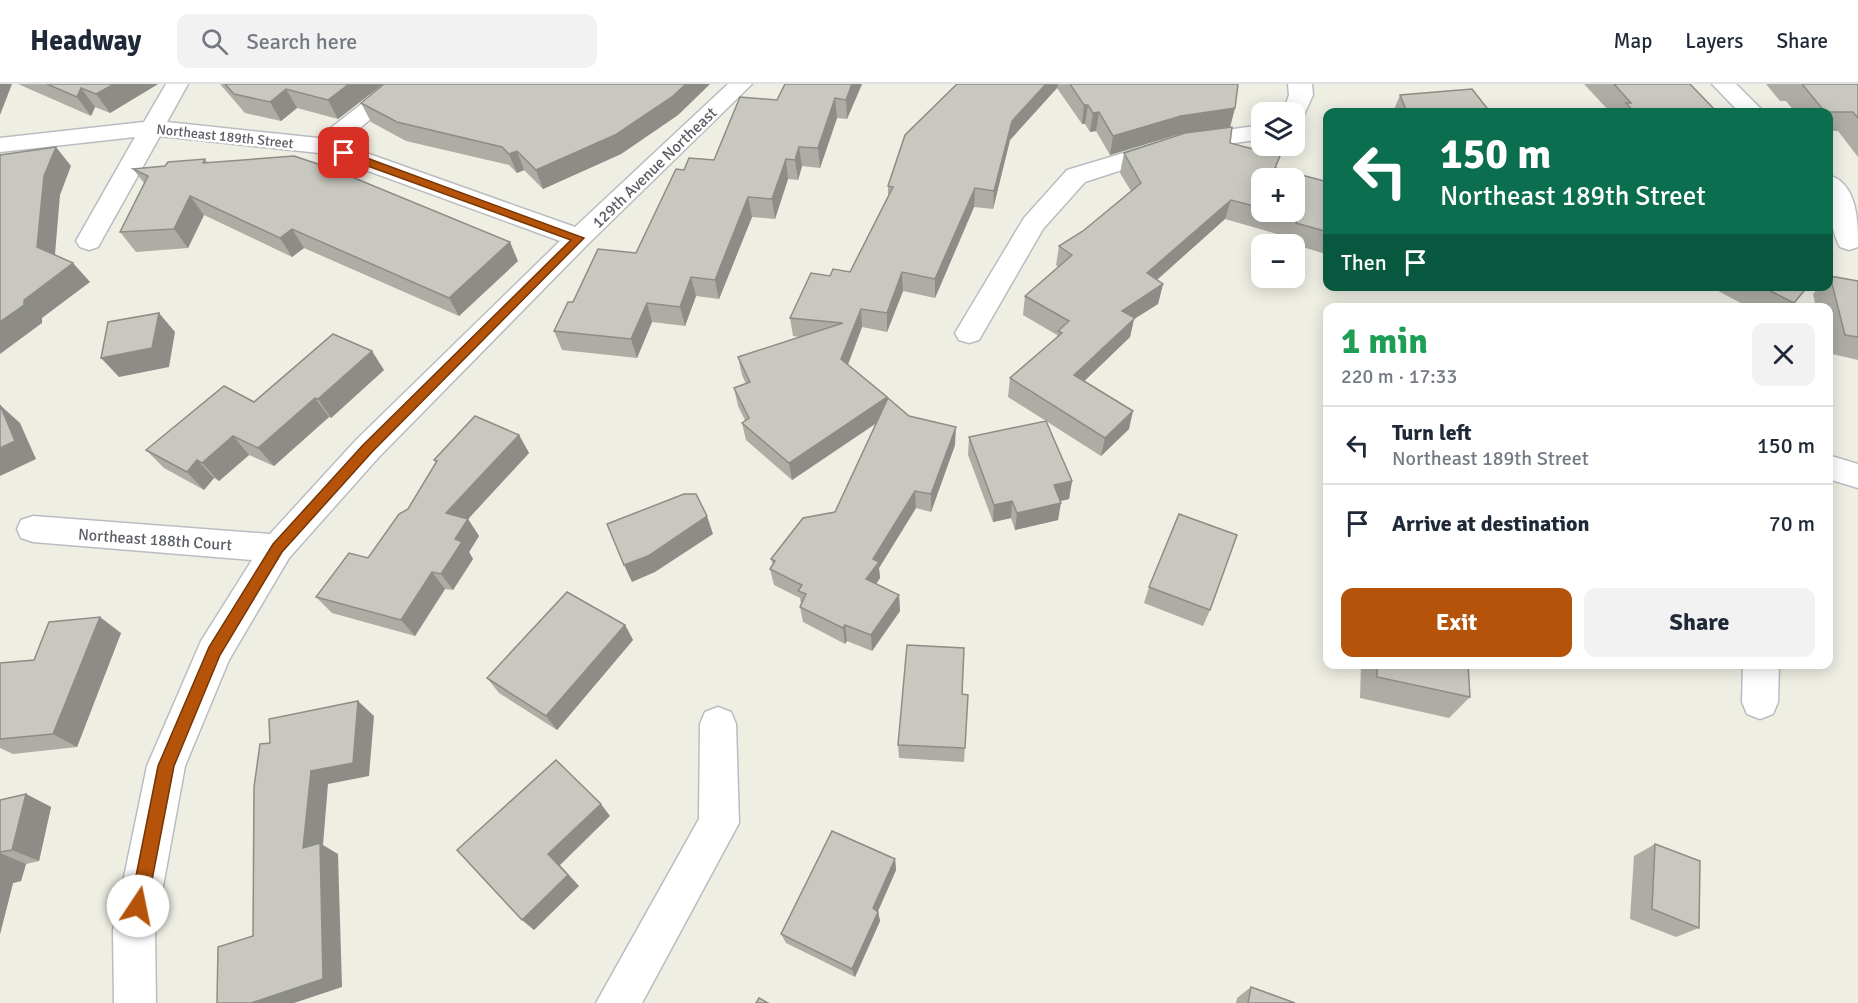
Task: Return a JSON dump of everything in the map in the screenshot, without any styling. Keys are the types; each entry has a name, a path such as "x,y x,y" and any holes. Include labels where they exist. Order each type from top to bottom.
{"street":[{"path":"89,241 177,84"},
{"path":"322,146 401,84"},
{"name":"129th Avenue Northeast","path":"135,1003 134,930 166,766 214,652 278,548 367,449 579,238 741,84"},
{"path":"1298,102 1301,95 1300,84"},
{"path":"1723,84 1748,108"},
{"name":"Northeast 189th Street","path":"0,145 151,128 322,146 579,238"},
{"path":"969,333 1033,224 1076,176 1177,144 1251,134"},
{"path":"1833,189 1843,202 1849,241"},
{"path":"1833,468 1858,476"},
{"name":"Northeast 188th Court","path":"33,529 278,548"},
{"path":"1760,702 1761,669"},
{"path":"618,1003 719,824 718,724"}],"building":[{"path":"47,84 114,84 96,94 81,88 77,97"},
{"path":"225,84 349,84 328,100 286,89 270,102 234,94"},
{"path":"384,84 686,84 673,96 615,135 536,170 517,151 509,154 502,147 397,122 361,103"},
{"path":"785,84 852,84 846,100 835,98 818,148 799,147 795,160 786,159 772,199 748,197 715,280 691,277 680,307 647,303 631,339 554,331 568,302 573,302 598,249 636,253 676,169 684,170 689,158 714,160 740,97 777,100"},
{"path":"957,84 1046,84 1012,121 994,191 975,188 935,279 902,272 887,313 861,309 841,359 887,397 789,463 742,423 749,418 734,388 750,382 738,357 843,323 790,318 811,273 830,276 833,269 850,272 893,187 888,186 905,135"},
{"path":"1070,84 1238,84 1235,108 1181,116 1113,136 1099,112 1093,113 1088,105 1084,105"},
{"path":"1614,84 1690,84 1713,108 1630,108 1626,103 1631,103"},
{"path":"1802,84 1858,84 1858,118 1853,112 1833,112 1833,108 1822,108"},
{"path":"1472,89 1487,108 1405,108 1400,95"},
{"path":"1232,127 1230,143 1251,148 1251,156 1280,156 1275,168 1251,168 1251,205 1231,200 1147,273 1163,284 1122,311 1135,318 1074,375 1133,411 1105,438 1010,378 1062,333 1058,331 1069,321 1025,296 1072,255 1059,246 1083,231 1141,183 1124,153 1185,133"},
{"path":"56,147 44,176 37,247 73,263 24,300 24,305 0,322 0,155"},
{"path":"294,156 330,168 510,242 449,298 292,229 280,238 190,196 174,229 120,232 148,176 133,169 165,166 168,162 205,159 203,163"},
{"path":"1305,176 1323,181 1323,231 1296,223 1305,222"},
{"path":"1833,277 1858,281 1858,337 1845,335 1833,288"},
{"path":"1771,291 1804,291 1794,303"},
{"path":"159,313 152,348 101,358 108,322"},
{"path":"333,334 372,351 258,448 233,436 202,463 197,460 187,472 146,450 224,386 254,402"},
{"path":"888,398 909,416 956,427 931,494 915,491 873,559 879,562 866,579 899,595 871,635 845,625 843,628 800,607 806,594 798,591 802,585 770,569 775,561 771,559 803,518 835,512"},
{"path":"0,405 15,441 0,448"},
{"path":"475,416 519,435 446,513 468,519 455,539 462,542 441,574 432,572 401,620 316,597 349,553 368,558 399,514 408,509 437,461 434,460"},
{"path":"1046,421 1072,481 1054,485 1061,503 1017,513 1012,501 994,505 969,437"},
{"path":"684,494 696,494 707,516 648,556 624,565 607,524"},
{"path":"1179,514 1237,535 1210,610 1149,587"},
{"path":"567,592 625,625 546,716 487,678"},
{"path":"100,617 53,734 0,739 0,663 34,660 49,622"},
{"path":"907,645 964,648 962,694 968,695 965,748 898,745"},
{"path":"1377,669 1468,669 1470,697 1377,677"},
{"path":"358,701 353,763 311,771 303,848 320,843 323,979 251,1003 217,1003 218,947 253,936 254,787 260,744 270,743 269,719"},
{"path":"556,760 601,804 548,854 568,875 522,920 457,850"},
{"path":"26,794 12,850 0,852 0,800"},
{"path":"832,831 895,859 873,908 878,912 852,969 781,934"},
{"path":"1655,844 1700,861 1699,928 1652,909"},
{"path":"1251,987 1295,1003 1248,1003"},
{"path":"759,998 768,1003 756,1003"}],"route":[{"path":"138,906 166,766 214,652 278,548 367,449 579,238 344,153"}]}
